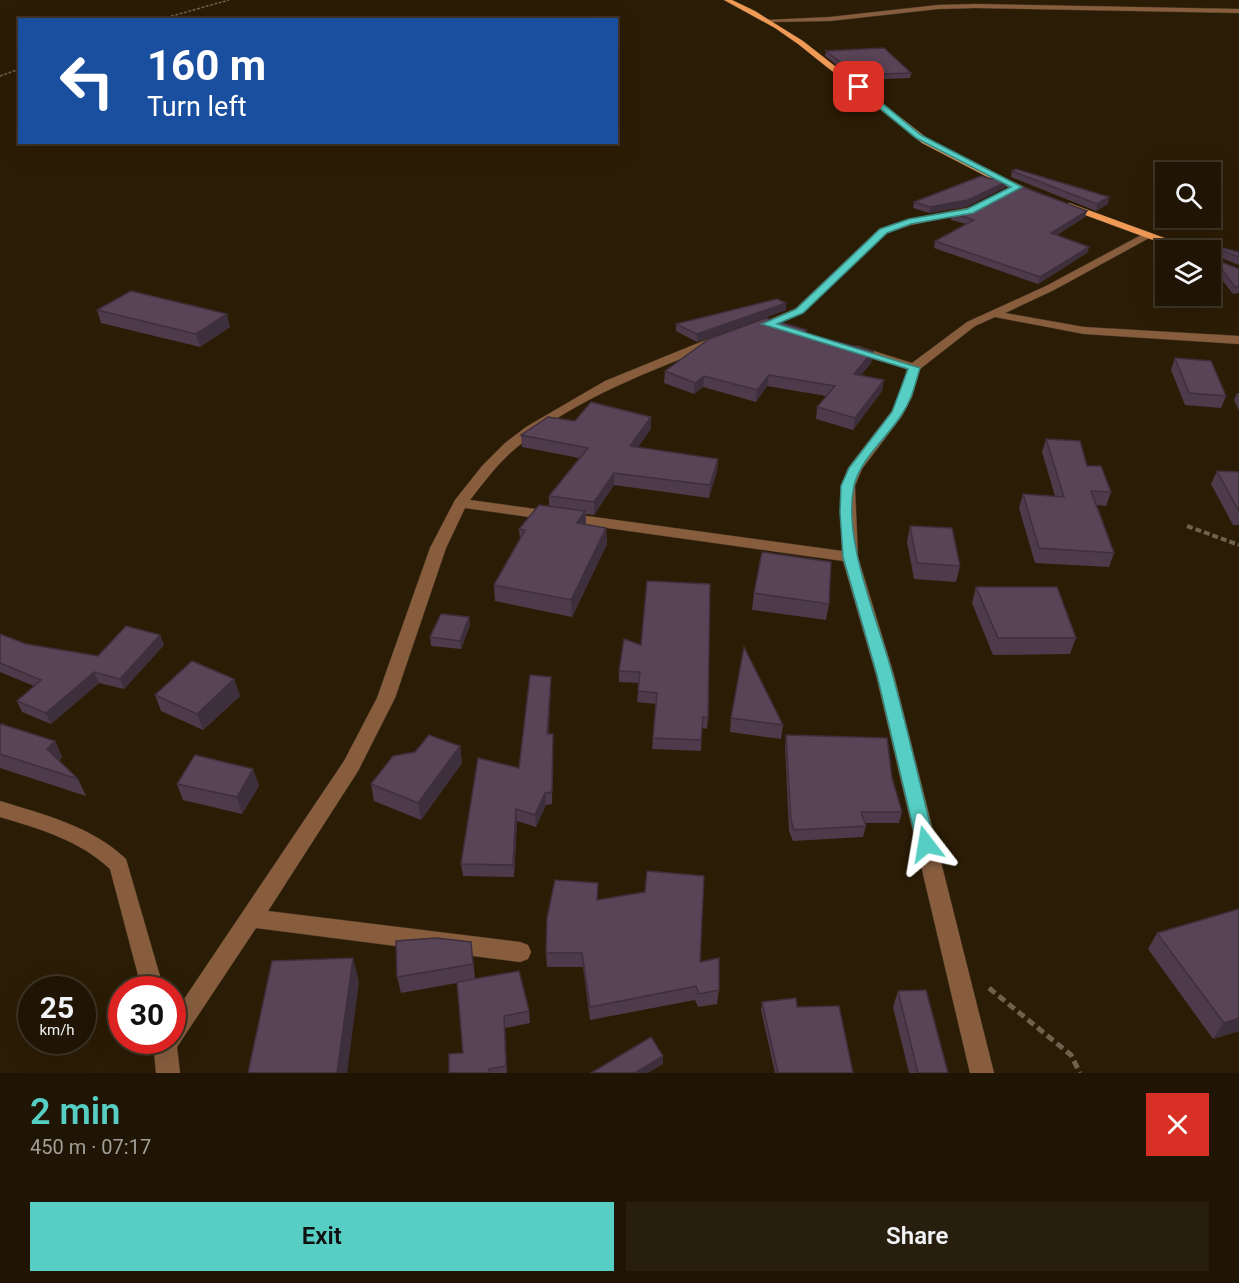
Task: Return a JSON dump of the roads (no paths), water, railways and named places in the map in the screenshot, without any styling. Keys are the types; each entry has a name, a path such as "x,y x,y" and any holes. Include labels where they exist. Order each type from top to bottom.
{"main road":[{"path":"727,0 769,20 859,87 912,132 1040,196"},
{"path":"1062,204 1161,240"}],"street":[{"path":"769,20 830,19 966,6 1239,11"},
{"path":"186,1017 351,766 386,698 438,548 460,503 487,469 510,446 561,412 642,368 799,311 883,231 909,222 969,211 1018,187"},
{"path":"982,1073 885,675 850,557 848,486 855,468 897,413 906,397 914,368 959,332 993,313 1050,288 1147,235"},
{"path":"993,313 1040,326 1072,331 1239,340"},
{"path":"767,324 789,331"},
{"path":"832,343 914,368"},
{"path":"460,503 850,557"},
{"path":"0,808 81,838 108,852 119,865 149,976"},
{"path":"252,918 520,952"},
{"path":"168,1073 169,1054"}]}
